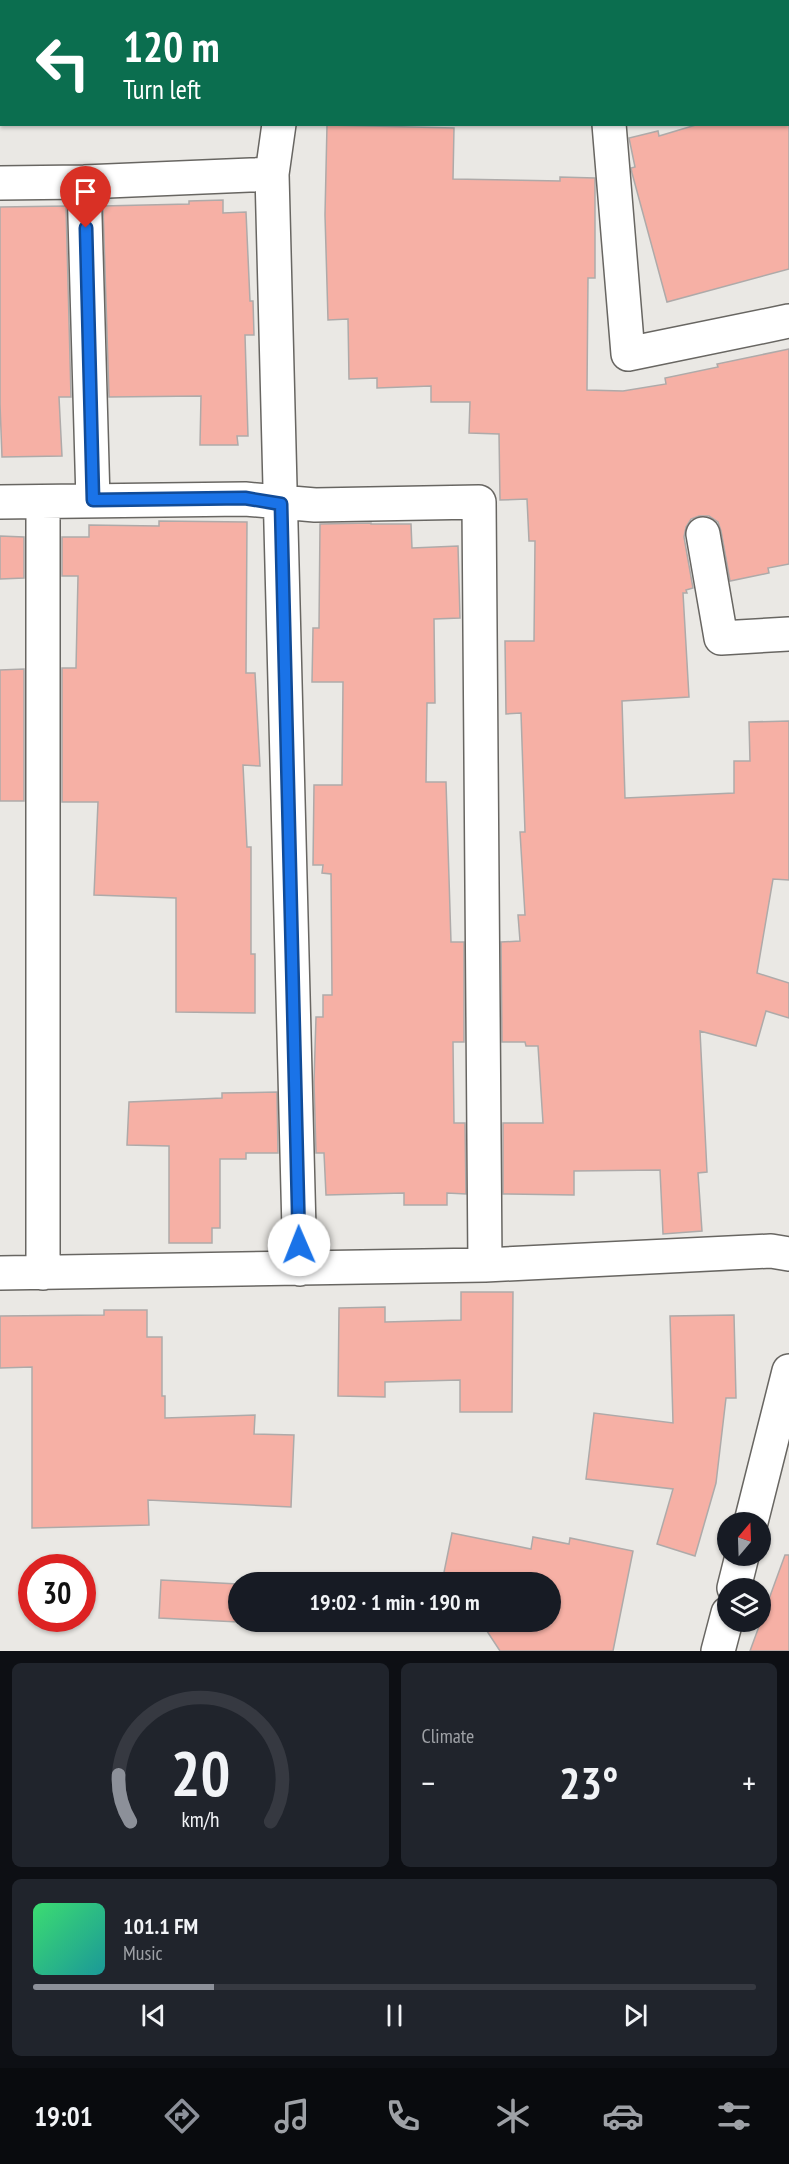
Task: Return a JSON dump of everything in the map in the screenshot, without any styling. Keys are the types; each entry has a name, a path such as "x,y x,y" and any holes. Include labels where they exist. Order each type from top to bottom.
{"street":[{"path":"279,126 272,174 300,1269"},
{"path":"609,126 628,354 789,321"},
{"path":"0,183 272,174"},
{"path":"84,182 93,500"},
{"path":"0,502 245,498 281,504 315,506 479,502 485,1265"},
{"path":"43,502 43,1273"},
{"path":"703,534 721,638 789,634"},
{"path":"0,1274 485,1265 771,1251 789,1254"},
{"path":"753,1512 789,1371"},
{"path":"718,1651 723,1632"}],"building":[{"path":"327,126 454,128 453,179 560,181 560,177 595,178 595,278 588,278 587,390 623,391 666,384 665,378 789,349 789,564 768,568 769,573 730,581 718,522 709,516 691,519 684,537 693,588 683,593 689,697 622,701 625,798 734,793 734,761 750,761 749,722 789,721 789,880 773,879 757,973 789,983 789,1018 766,1011 756,1046 700,1031 707,1172 698,1173 702,1231 663,1234 660,1170 574,1171 574,1195 503,1194 503,1123 543,1123 538,1046 526,1046 525,1042 502,1042 501,942 520,941 518,915 525,915 520,832 525,832 521,713 506,714 505,641 534,641 535,541 529,541 527,499 500,500 499,434 469,433 470,402 431,402 431,386 377,388 377,378 349,379 348,319 328,320 325,215"},
{"path":"692,126 789,126 789,269 667,302 632,173 631,168 635,167 629,138 658,131 659,136"},
{"path":"223,200 223,213 246,212 254,335 245,335 248,436 237,436 238,445 200,445 201,396 109,397 103,206 189,204 189,201"},
{"path":"66,206 71,397 59,397 62,456 2,457 0,207"},
{"path":"159,521 247,522 246,673 255,673 260,766 243,765 247,847 251,847 251,954 255,954 255,1013 176,1012 176,898 94,895 98,802 62,802 62,668 76,668 78,576 62,576 62,537 89,537 89,525 159,526"},
{"path":"320,524 411,524 412,548 458,546 460,618 434,619 435,703 427,703 426,782 446,782 451,942 464,942 464,1042 453,1042 454,1123 465,1123 466,1194 447,1193 447,1205 404,1205 404,1193 326,1195 324,1153 316,1153 314,1082 316,1017 323,1017 323,995 332,995 331,874 322,873 323,865 313,865 314,785 342,785 343,682 312,682 313,628 319,628"},
{"path":"0,536 24,537 24,578 0,579"},
{"path":"24,669 24,801 0,801 0,670"},
{"path":"277,1092 278,1153 246,1153 246,1159 220,1159 220,1228 212,1228 212,1243 169,1243 169,1146 127,1145 129,1102 222,1098 222,1093"},
{"path":"461,1292 513,1292 512,1412 460,1412 460,1380 385,1382 385,1397 338,1396 339,1308 385,1307 385,1322 461,1320"},
{"path":"104,1310 147,1310 147,1337 162,1337 162,1396 165,1396 165,1418 255,1415 254,1434 294,1435 291,1507 148,1500 149,1525 32,1528 32,1367 0,1368 0,1316 104,1315"},
{"path":"734,1315 736,1398 726,1398 716,1483 695,1556 657,1544 673,1489 586,1479 594,1413 673,1423 670,1316"},
{"path":"452,1533 531,1549 533,1537 569,1544 570,1538 633,1551 613,1651 500,1651 488,1632 561,1632 561,1572 444,1572"},
{"path":"785,1555 789,1555 789,1651 750,1651 757,1632 771,1632 771,1593"},
{"path":"161,1580 228,1583 228,1621 159,1618"}],"route":[{"path":"86,228 93,500 245,498 281,504 299,1245"}]}
